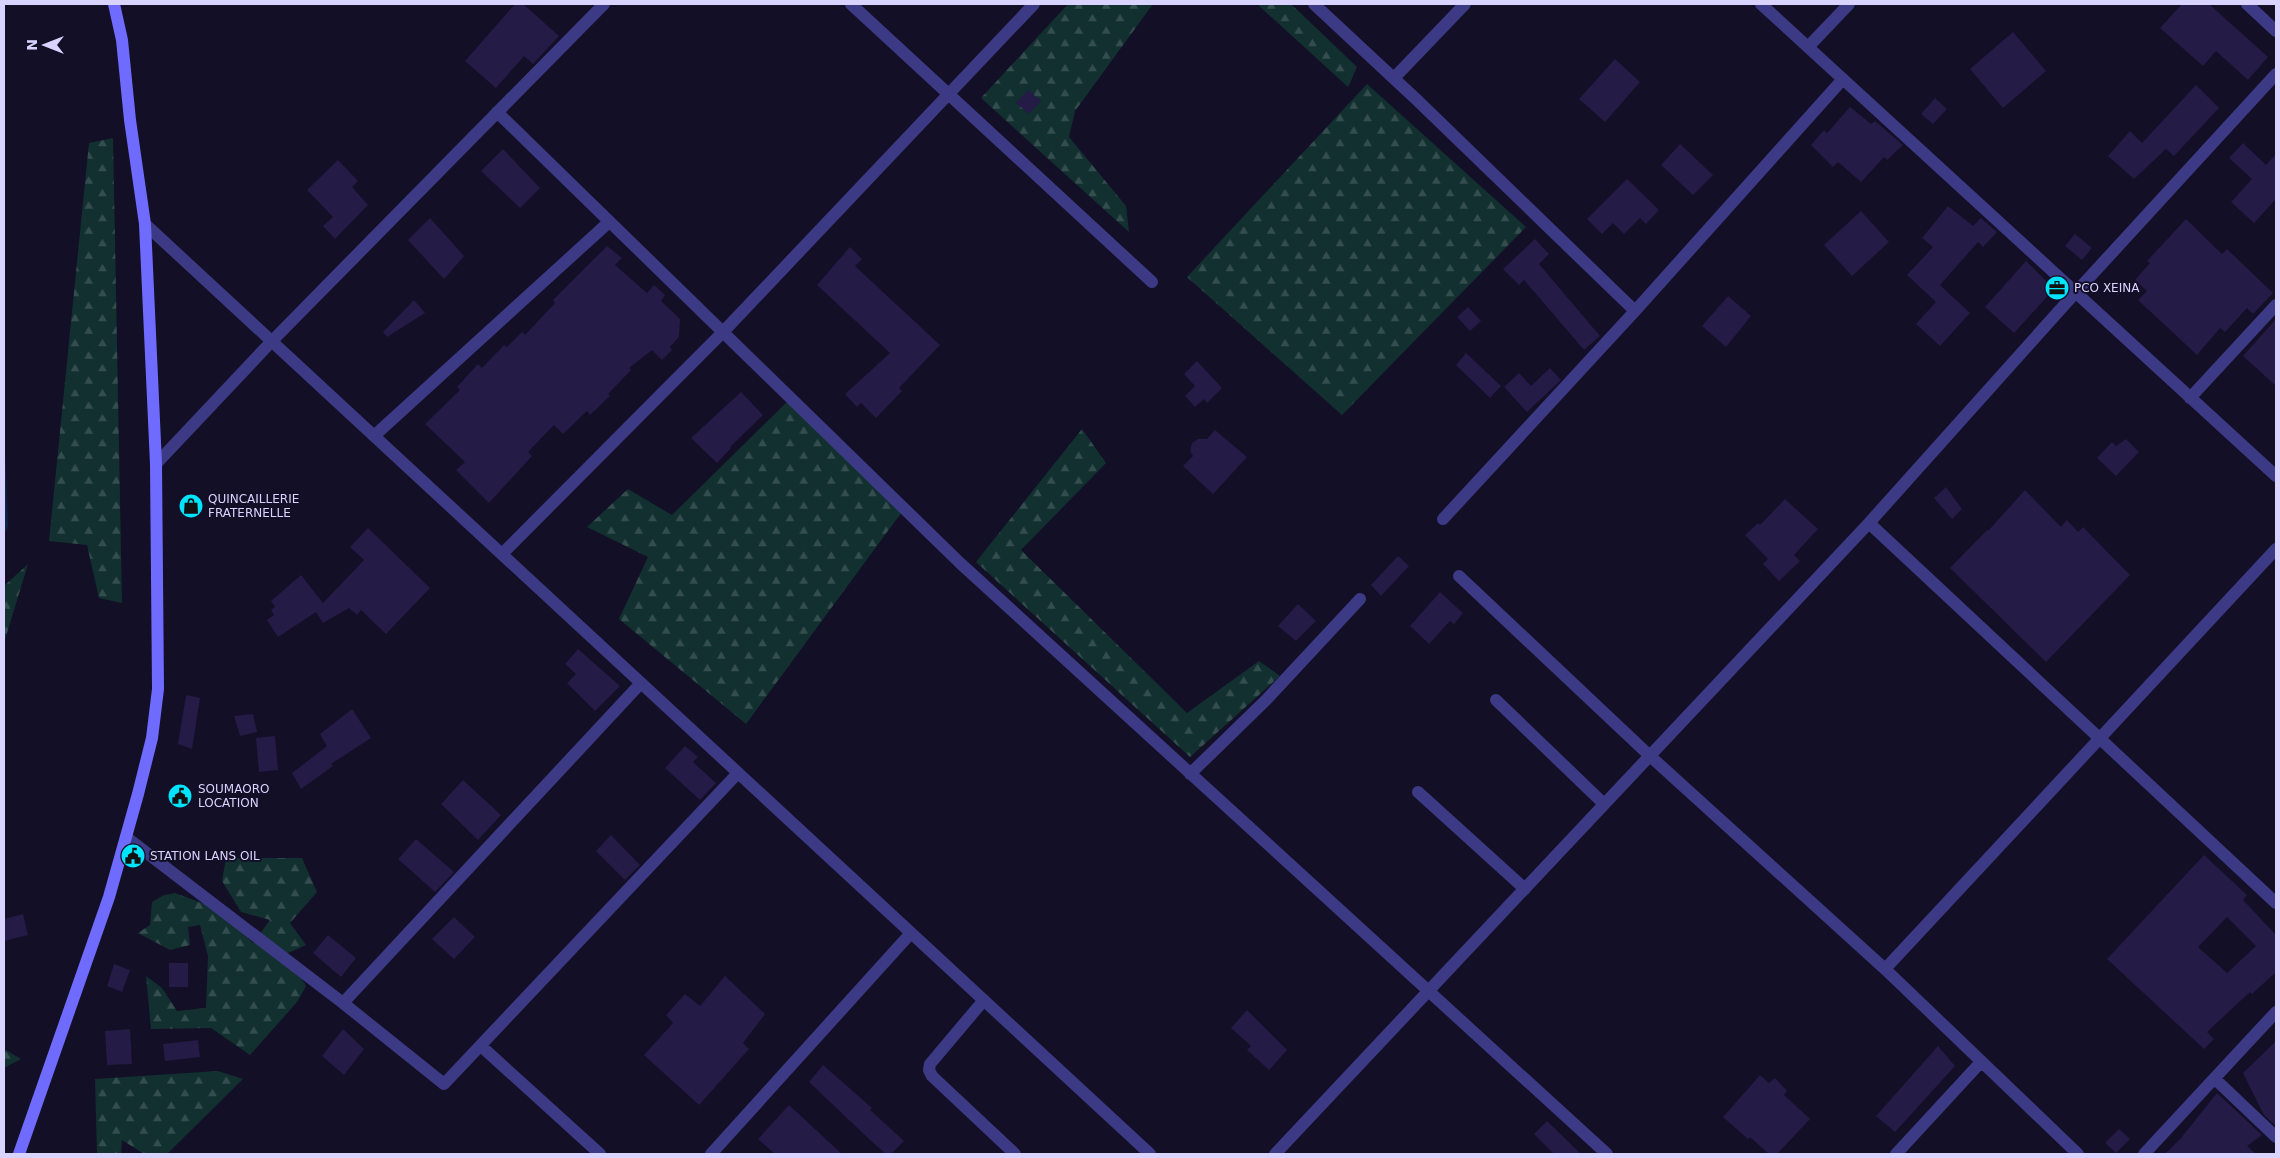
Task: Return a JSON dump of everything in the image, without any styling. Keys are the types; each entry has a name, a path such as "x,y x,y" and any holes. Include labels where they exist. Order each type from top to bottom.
{"main road":[{"path":"19,1154 77,993 109,897 152,738 158,689 156,464 145,224 130,120 122,40 114,4"}],"street":[{"path":"156,464 272,342 604,4"},
{"path":"851,4 1152,282"},
{"path":"502,554 724,331 1034,4"},
{"path":"1314,4 1394,78 1635,311"},
{"path":"1394,78 1465,4"},
{"path":"1760,4 2276,476"},
{"path":"1808,47 1849,4"},
{"path":"2247,4 2276,31"},
{"path":"1275,1154 1869,523 2076,292 2276,74"},
{"path":"1443,519 1635,311 1842,79"},
{"path":"497,112 724,331 960,563 1607,1154"},
{"path":"374,436 609,222"},
{"path":"145,224 1150,1154"},
{"path":"2190,398 2276,305"},
{"path":"1869,523 2276,903"},
{"path":"1885,969 2276,548"},
{"path":"1459,576 1650,756 1885,969 2078,1154"},
{"path":"1190,774 1265,701 1360,599"},
{"path":"343,1003 641,683"},
{"path":"1496,700 1604,804"},
{"path":"126,837 343,1003 444,1084 738,773"},
{"path":"1418,792 1525,889"},
{"path":"711,1154 911,933"},
{"path":"984,1000 930,1064 929,1070 932,1076 1015,1154"},
{"path":"2144,1154 2276,1012"},
{"path":"480,1046 600,1154"},
{"path":"1896,1154 1981,1062"},
{"path":"2215,1078 2276,1137"}],"green space":[{"path":"1068,4 1153,4 1075,111 1069,137 1126,206 1129,232 981,98"},
{"path":"1257,4 1291,4 1357,67 1348,87"},
{"path":"1367,84 1526,227 1342,415 1187,277"},
{"path":"113,138 122,603 99,598 87,545 49,541 89,143"},
{"path":"790,399 904,509 746,724 619,619 648,557 587,527 628,489 672,515"},
{"path":"1082,429 1106,463 1021,550 1187,713 1259,661 1280,676 1190,757 976,562"},
{"path":"28,564 4,643 4,586"},
{"path":"226,858 302,858 317,892 290,923 306,945 286,954 306,986 297,1002 250,1055 211,1028 151,1029 146,976 162,988 177,1011 206,1008 208,956 200,925 188,927 190,945 170,950 138,933 150,925 152,902 164,895 175,893 218,909 253,943 270,920 241,912 222,881"},
{"path":"4,1049 21,1059 4,1068"},
{"path":"218,1071 243,1079 167,1154 144,1154 122,1140 121,1154 97,1154 95,1079"}],"water":[{"path":"4,425 8,526 4,535"}],"building":[{"path":"515,4 523,4 559,36 533,64 524,56 496,88 465,61"},
{"path":"2182,4 2209,4 2268,57 2248,80 2216,51 2203,66 2160,28"},
{"path":"2013,32 2046,71 2003,108 1970,69"},
{"path":"1615,59 1640,82 1605,122 1579,99"},
{"path":"2196,85 2219,108 2174,156 2166,149 2134,179 2108,156 2130,131 2142,143"},
{"path":"1028,90 1041,101 1029,114 1016,103"},
{"path":"1935,98 1947,109 1933,124 1921,114"},
{"path":"1850,107 1871,124 1875,121 1903,145 1887,160 1884,157 1861,182 1838,162 1833,167 1811,145 1824,130 1827,133"},
{"path":"2243,143 2266,165 2276,154 2276,199 2254,223 2231,202 2252,179 2229,158"},
{"path":"1680,144 1713,175 1693,195 1661,165"},
{"path":"503,149 540,188 520,208 481,171"},
{"path":"338,160 358,181 352,187 368,205 335,239 323,226 333,217 307,190"},
{"path":"1627,179 1659,210 1646,224 1640,218 1624,234 1613,223 1602,234 1587,219"},
{"path":"1948,206 1973,226 1981,218 1997,232 1983,247 1978,242 1940,285 1970,313 1940,346 1916,324 1936,302 1907,275 1933,247 1922,238"},
{"path":"1861,211 1889,242 1852,276 1824,245"},
{"path":"430,218 464,256 444,279 408,240"},
{"path":"2186,219 2222,254 2227,249 2273,293 2253,314 2247,308 2225,332 2220,328 2197,355 2138,300 2147,291 2135,280 2150,263 2147,261"},
{"path":"2075,234 2092,248 2082,260 2065,246"},
{"path":"1535,239 1549,254 1539,264 1600,336 1584,350 1524,280 1519,285 1503,269"},
{"path":"607,246 622,258 615,265 647,293 654,285 665,295 661,301 680,319 679,337 670,347 672,350 662,360 652,350 629,368 631,370 608,394 610,396 590,415 587,411 563,434 554,425 528,452 532,456 489,503 456,470 465,462 425,424 460,390 457,387 478,364 482,368 504,345 507,347 522,332 525,335 555,303 553,300"},
{"path":"850,247 862,259 855,266 940,345 899,388 902,391 876,418 861,403 857,407 845,394 890,353 817,285"},
{"path":"2026,261 2054,289 2014,333 1985,307"},
{"path":"1728,296 1751,316 1726,347 1702,326"},
{"path":"414,300 425,313 387,337 383,332"},
{"path":"1468,307 1481,321 1470,331 1457,317"},
{"path":"2276,319 2276,386 2243,356"},
{"path":"1466,353 1501,386 1490,398 1456,365"},
{"path":"1197,361 1222,388 1207,403 1204,399 1195,407 1185,396 1195,386 1184,374"},
{"path":"1550,368 1561,380 1527,412 1504,387 1519,373 1531,386"},
{"path":"741,392 763,415 730,447 717,463 691,438"},
{"path":"1215,430 1247,457 1213,494 1183,466 1193,456 1190,451 1192,443 1198,439 1207,439"},
{"path":"2126,439 2139,452 2116,476 2097,458 2112,442 2116,446"},
{"path":"1946,487 1962,509 1952,519 1934,498"},
{"path":"2025,490 2061,527 2067,520 2078,532 2083,527 2130,575 2046,662 1950,568 1988,531"},
{"path":"1785,499 1818,529 1794,555 1800,561 1779,581 1763,564 1768,559 1745,535 1758,523 1760,525"},
{"path":"368,528 430,588 386,634 361,610 357,615 349,608 323,623 316,612 278,637 267,620 274,615 271,610 275,607 271,601 301,575 323,603 364,560 350,547"},
{"path":"1398,556 1409,566 1381,596 1371,585"},
{"path":"1440,592 1463,613 1454,624 1450,621 1429,644 1410,626"},
{"path":"1298,604 1316,621 1296,641 1278,626"},
{"path":"578,649 620,686 595,711 567,683 576,674 565,664"},
{"path":"186,695 200,698 192,749 178,744"},
{"path":"352,709 371,738 331,764 333,766 301,789 292,773 327,746 320,734"},
{"path":"253,714 257,732 240,736 234,716"},
{"path":"275,736 278,770 259,772 256,738"},
{"path":"685,746 698,757 693,762 716,783 700,800 665,768"},
{"path":"463,780 501,815 478,840 441,804"},
{"path":"611,835 640,865 625,880 596,851"},
{"path":"416,839 454,872 435,892 398,859"},
{"path":"2204,855 2247,895 2243,900 2276,935 2276,972 2252,994 2250,992 2207,1032 2214,1039 2204,1049 2107,959","holes":["2227,917 2256,946 2227,973 2198,947"]},
{"path":"23,914 28,935 4,941 4,919"},
{"path":"454,917 475,937 454,959 432,939"},
{"path":"328,935 356,958 341,977 313,953"},
{"path":"169,963 188,963 188,987 169,987"},
{"path":"114,964 130,970 122,992 107,986"},
{"path":"725,976 765,1014 743,1043 749,1049 699,1105 644,1055 673,1023 666,1015 685,994 700,1006"},
{"path":"1247,1010 1287,1050 1269,1070 1247,1050 1251,1046 1231,1028"},
{"path":"130,1029 132,1064 107,1065 105,1031"},
{"path":"343,1029 364,1049 344,1075 322,1056"},
{"path":"198,1040 200,1057 165,1061 163,1044"},
{"path":"2276,1041 2276,1126 2264,1115 2243,1073"},
{"path":"1938,1046 1955,1066 1895,1132 1876,1116"},
{"path":"823,1065 872,1108 870,1110 904,1141 891,1154 886,1154 809,1082"},
{"path":"1760,1075 1769,1083 1775,1078 1787,1091 1784,1095 1810,1119 1777,1154 1769,1154 1723,1117"},
{"path":"2217,1093 2262,1135 2247,1146 2256,1154 2165,1154 2181,1138"},
{"path":"789,1105 842,1154 775,1154 758,1139"},
{"path":"1547,1121 1581,1154 1554,1154 1534,1134"},
{"path":"2119,1129 2130,1139 2116,1153 2105,1143"}],"place":[{"name":"PCO XEINA","path":"2057,288"},
{"name":"QUINCAILLERIE FRATERNELLE","path":"191,506"},
{"name":"SOUMAORO LOCATION","path":"180,796"},
{"name":"STATION LANS OIL","path":"133,856"}]}
